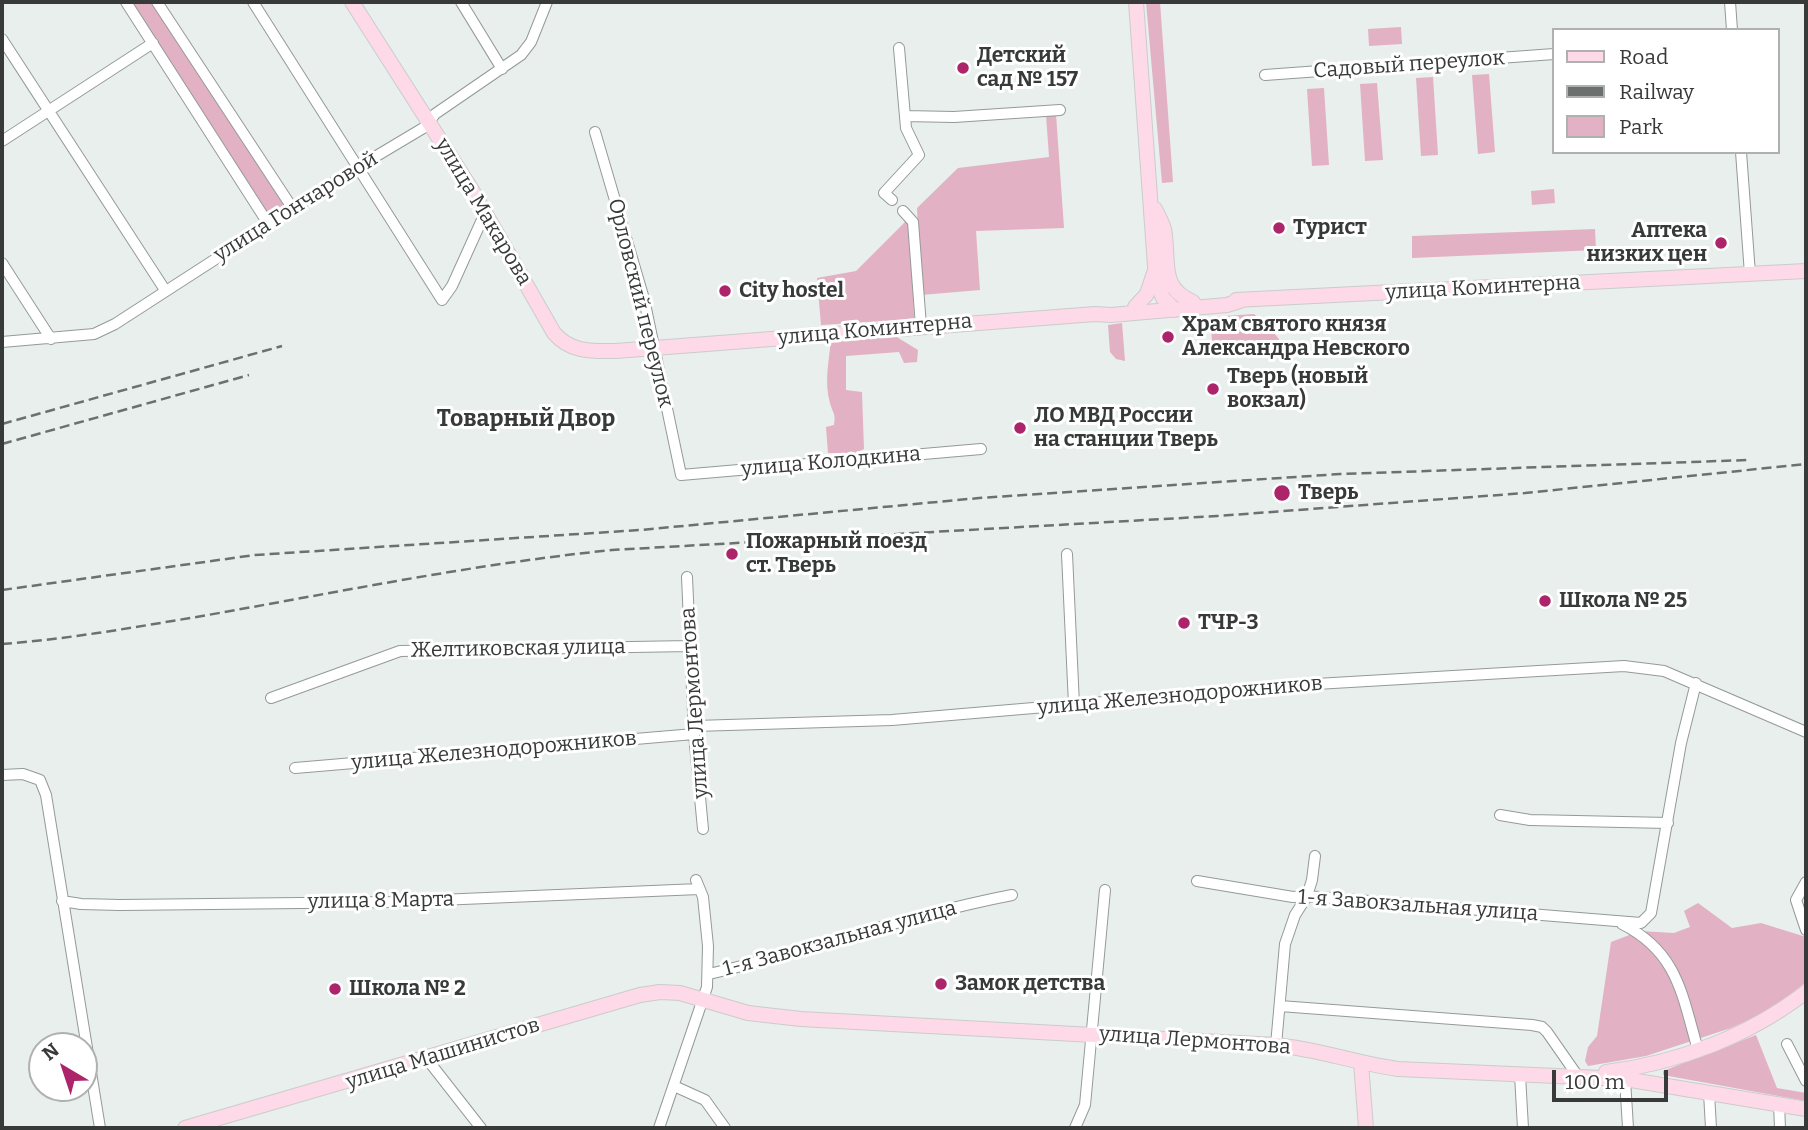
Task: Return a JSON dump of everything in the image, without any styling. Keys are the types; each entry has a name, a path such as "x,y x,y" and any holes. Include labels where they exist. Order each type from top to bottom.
{"main road":[{"name":"улица Макарова","path":"352,2 485,213 554,333 562,341 582,350 655,348"},
{"path":"1136,2 1155,264 1157,284 1166,304"},
{"path":"1151,201 1163,227 1168,278 1166,304"},
{"path":"1139,310 1147,294 1155,264"},
{"name":"улица Коминтерна","path":"1166,304 1806,271"},
{"path":"1168,278 1178,293 1193,302"},
{"name":"улица Коминтерна","path":"1166,304 1227,305 1243,300"},
{"path":"1139,310 1166,304"},
{"name":"улица Коминтерна","path":"655,348 921,326 1111,315 1139,310"},
{"name":"улица Машинистов","path":"193,1127 645,994 670,992 703,998"},
{"path":"1572,1075 1639,1067 1698,1050 1748,1028 1806,992"},
{"name":"улица Лермонтова","path":"703,998 748,1013 789,1017 1276,1045 1318,1051 1361,1063 1398,1069 1625,1079 1806,1109"},
{"path":"1361,1063 1366,1128"}],"street":[{"path":"126,2 269,225"},
{"path":"158,2 293,209"},
{"path":"253,2 442,300 453,286 485,213"},
{"path":"461,2 502,69"},
{"name":"улица Гончаровой","path":"2,342 94,334 115,324 358,167 425,127 435,114 521,54 531,42 547,2"},
{"path":"1731,2 1732,28"},
{"path":"2,39 165,290"},
{"path":"2,141 153,43"},
{"path":"892,200 884,192 919,155 906,128 899,48"},
{"name":"Садовый переулок","path":"1265,75 1552,54"},
{"path":"905,116 954,117 1060,110"},
{"name":"Орловский переулок","path":"595,132 644,299 681,475"},
{"path":"1741,154 1749,274"},
{"path":"903,211 913,222 921,326"},
{"path":"2,263 51,339"},
{"name":"улица Колодкина","path":"681,475 981,449"},
{"path":"1067,554 1074,705"},
{"name":"улица Лермонтова","path":"687,577 694,730 703,829"},
{"name":"Желтиковская улица","path":"271,698 401,651 690,646"},
{"name":"улица Железнодорожников","path":"295,768 694,730 892,720 1316,684 1624,666 1664,671 1806,732"},
{"path":"1500,815 1530,820 1668,823 1681,743 1696,683"},
{"path":"2,775 23,774 40,780 49,808 100,1128"},
{"name":"1-я Завокзальная улица","path":"1197,881 1293,897 1641,923 1651,913 1668,823"},
{"path":"1276,1045 1285,944 1307,896 1315,856"},
{"path":"1806,882 1796,900 1806,930"},
{"name":"улица 8 Марта","path":"62,901 120,905 392,902 698,884 704,897 709,974"},
{"path":"1075,1128 1084,1105 1093,1035 1105,890"},
{"name":"1-я Завокзальная улица","path":"709,974 786,956 948,908 1012,895"},
{"path":"1619,922 1641,933 1662,953 1675,974 1698,1050"},
{"path":"659,1128 709,974"},
{"path":"1280,1006 1542,1027 1572,1075"},
{"path":"1787,1044 1806,1081"},
{"path":"427,1059 481,1128"},
{"path":"1520,1075 1523,1128"},
{"path":"1625,1079 1628,1128"},
{"path":"674,1086 705,1100 725,1128"},
{"path":"1709,1093 1711,1128"},
{"path":"1779,1104 1780,1128"}],"green space":[{"path":"128,2 153,2 282,199 285,208 270,216 259,205"},
{"path":"1146,2 1160,2 1173,182 1162,183"},
{"path":"1401,27 1402,44 1369,46 1368,29"},
{"path":"1489,74 1495,152 1478,154 1472,75"},
{"path":"1433,77 1438,155 1421,156 1416,78"},
{"path":"1377,83 1383,160 1365,161 1360,84"},
{"path":"1324,88 1329,165 1312,166 1307,89"},
{"path":"1056,114 1064,228 976,231 980,290 921,295 917,208 958,168 1049,157 1046,115"},
{"path":"1554,189 1555,203 1532,205 1531,191"},
{"path":"906,221 912,229 914,319 821,325 817,278 856,271"},
{"path":"1595,229 1596,250 1412,258 1412,236"},
{"path":"1254,314 1279,339 1274,350 1252,348 1213,351 1210,317"},
{"path":"1122,323 1125,361 1116,359 1110,352 1108,325"},
{"path":"895,336 918,350 917,362 904,363 899,352 846,356 846,390 862,392 864,449 855,453 828,453 826,427 834,425 835,418 827,388 831,340"},
{"path":"1698,903 1732,928 1761,923 1806,937 1806,982 1773,1009 1731,1028 1646,1056 1588,1066 1585,1061 1588,1047 1597,1036 1611,942 1640,931 1674,933 1690,927 1684,911"},
{"path":"1756,1035 1777,1088 1806,1093 1806,1101 1663,1075 1663,1071"}],"railway":[{"path":"2,424 282,346"},
{"path":"2,444 249,375"},
{"path":"2,590 255,555 640,530 979,498 1340,474 1749,460"},
{"path":"2,644 102,632 458,571 612,550 1217,516 1525,493 1806,464"}],"place":[{"name":"Детский сад № 157","path":"963,68"},
{"name":"Турист","path":"1279,228"},
{"name":"Аптека низких цен","path":"1721,243"},
{"name":"City hostel","path":"725,291"},
{"name":"Храм святого князя Александра Невского","path":"1168,337"},
{"name":"Тверь (новый вокзал)","path":"1213,389"},
{"name":"ЛО МВД России на станции Тверь","path":"1020,428"},
{"name":"Тверь","path":"1282,493"},
{"name":"Пожарный поезд ст. Тверь","path":"732,554"},
{"name":"Школа № 25","path":"1545,601"},
{"name":"ТЧР-3","path":"1184,623"},
{"name":"Замок детства","path":"941,984"},
{"name":"Школа № 2","path":"335,989"}],"district":[{"name":"Товарный Двор","path":"526,420"}]}
